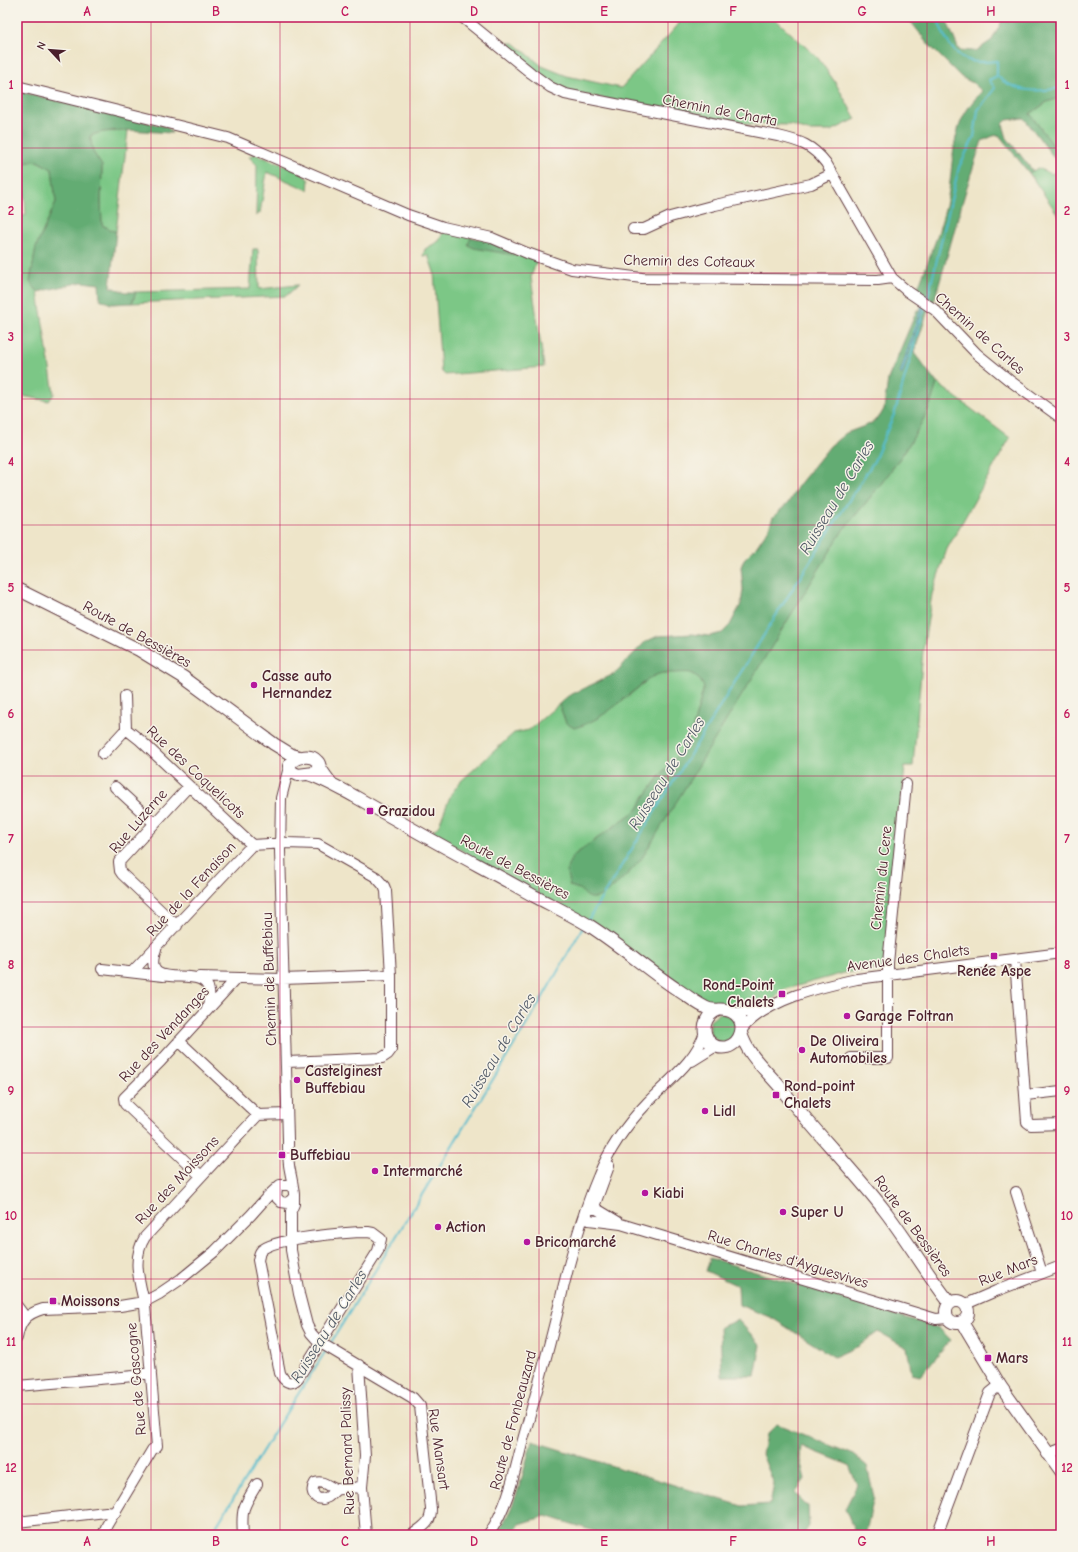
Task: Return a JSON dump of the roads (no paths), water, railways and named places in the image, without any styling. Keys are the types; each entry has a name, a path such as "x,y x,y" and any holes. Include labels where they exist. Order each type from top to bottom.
{"main road":[{"name":"Route de Bessières","path":"17,589 139,650 183,677 274,744 292,763 292,772 331,783 428,838 580,920 703,1006 718,1010 727,1010 735,1013 741,1022 747,1048 811,1126 838,1153 849,1169 885,1211 950,1303"},
{"name":"Route de Bessières","path":"292,763 314,758 331,783"},
{"path":"303,775 314,773 319,766"},
{"name":"Route de Bessières","path":"677,989 698,1013 709,1040 741,1054 786,1096"},
{"path":"705,1028 708,1016 718,1010"},
{"path":"722,1046 736,1042 742,1031"},
{"path":"957,1300 966,1304 969,1311 968,1316 962,1322 956,1323 947,1318 946,1308 950,1303 957,1300"},
{"path":"962,1322 1000,1385 1061,1471"}],"street":[{"name":"Chemin de Charta","path":"462,17 531,73 558,91 581,98 799,141 817,152 832,174 892,278 918,299"},
{"name":"Chemin des Coteaux","path":"17,86 228,138 408,215 443,226 492,238 527,254 572,269 642,278 878,280 892,278"},
{"path":"633,229 644,229 670,217 715,205 811,184 832,174"},
{"name":"Chemin de Carles","path":"918,299 930,306 977,354 1009,380 1061,418"},
{"path":"125,696 126,729"},
{"name":"Rue des Coquelicots","path":"103,754 126,729 140,740 252,845"},
{"name":"Chemin de Buffebiau","path":"287,1203 294,1191 292,1187 289,1165 280,844 281,798 292,763"},
{"path":"282,793 293,778 303,775"},
{"name":"Chemin du Cere","path":"851,1058 888,1058 887,976 906,784"},
{"name":"Rue Luzerne","path":"177,926 122,874 118,866 119,862 189,786"},
{"path":"115,787 154,823"},
{"name":"Rue de la Fenaison","path":"132,972 252,845 318,844 381,881 386,891 391,975 391,1050 382,1058 286,1062"},
{"path":"156,948 153,965 158,973 165,976"},
{"name":"Avenue des Chalets","path":"742,1031 764,1010 794,996 831,984 857,979 1061,954"},
{"path":"1015,959 1027,1122 1031,1125 1061,1124"},
{"path":"102,969 165,976 283,980 391,975"},
{"path":"199,977 207,984 209,989 210,1003 206,1011"},
{"name":"Rue des Vendanges","path":"201,1176 125,1104 124,1098 236,979"},
{"name":"Avenue des Chalets","path":"735,1013 764,1010"},
{"path":"590,1213 604,1162 614,1144 647,1103 684,1066 699,1047 705,1028"},
{"path":"179,1041 258,1115 287,1114"},
{"path":"684,1066 722,1046"},
{"path":"1026,1095 1061,1091"},
{"name":"Rue des Moissons","path":"144,1302 137,1263 138,1251 141,1243 258,1115"},
{"name":"Chemin de Buffebiau","path":"26,1318 33,1312 43,1309 104,1307 144,1302 160,1294 214,1252 267,1197 279,1187 289,1165"},
{"path":"287,1203 276,1197 279,1187 288,1185 292,1187"},
{"path":"1016,1192 1042,1273"},
{"path":"263,1202 287,1203"},
{"path":"287,1203 291,1250 299,1294 311,1333 319,1342"},
{"name":"Rue Charles d'Ayguesvives","path":"590,1213 621,1224 936,1319 947,1318"},
{"name":"Route de Fonbeauzard","path":"488,1535 495,1526 506,1501 558,1309 590,1213"},
{"path":"364,1232 374,1233 381,1239 378,1251 294,1382 290,1383 282,1379 259,1255 261,1250 265,1248 291,1240 364,1232"},
{"name":"Rue Mars","path":"966,1304 1061,1266"},
{"name":"Rue de Gascogne","path":"103,1535 107,1525 152,1450 157,1446 144,1302"},
{"path":"17,1306 26,1318 20,1325 17,1338"},
{"name":"Rue Mansart","path":"319,1342 413,1398 420,1406 431,1517 428,1523 412,1535"},
{"name":"Rue Bernard Palissy","path":"359,1365 365,1456 362,1487 366,1535"},
{"path":"17,1386 134,1376 150,1372"},
{"path":"936,1535 990,1393 1000,1385"},
{"path":"1048,1454 1061,1449"},
{"path":"244,1535 242,1515 245,1504 257,1484"},
{"path":"337,1489 362,1487"},
{"path":"17,1522 106,1512 115,1513"}],"water":[{"path":"922,304 924,305 902,375 900,373"}],"waterway":[{"name":"Ruisseau de Carles","path":"927,301 959,167 974,137 978,110 995,88 989,80 997,76 997,61 974,62 958,54 945,37 937,17"},
{"path":"997,76 1011,86 1027,90 1061,88"},
{"name":"Ruisseau de Carles","path":"588,920 785,601 874,461 895,412 925,307"},
{"name":"Ruisseau de Carles","path":"330,1344 535,1011 583,927"},
{"name":"Ruisseau de Carles","path":"211,1535 327,1349"}],"place":[{"name":"Casse auto Hernandez","path":"254,685"},
{"name":"Grazidou","path":"370,811"},
{"name":"Renée Aspe","path":"994,956"},
{"name":"Rond-Point Chalets","path":"782,994"},
{"name":"Garage Foltran","path":"847,1016"},
{"name":"De Oliveira Automobiles","path":"802,1050"},
{"name":"Castelginest Buffebiau","path":"297,1080"},
{"name":"Rond-point Chalets","path":"776,1095"},
{"name":"Lidl","path":"705,1111"},
{"name":"Buffebiau","path":"282,1155"},
{"name":"Intermarché","path":"375,1171"},
{"name":"Kiabi","path":"645,1193"},
{"name":"Super U","path":"783,1212"},
{"name":"Action","path":"438,1227"},
{"name":"Bricomarché","path":"527,1242"},
{"name":"Moissons","path":"53,1301"},
{"name":"Mars","path":"988,1358"}]}
